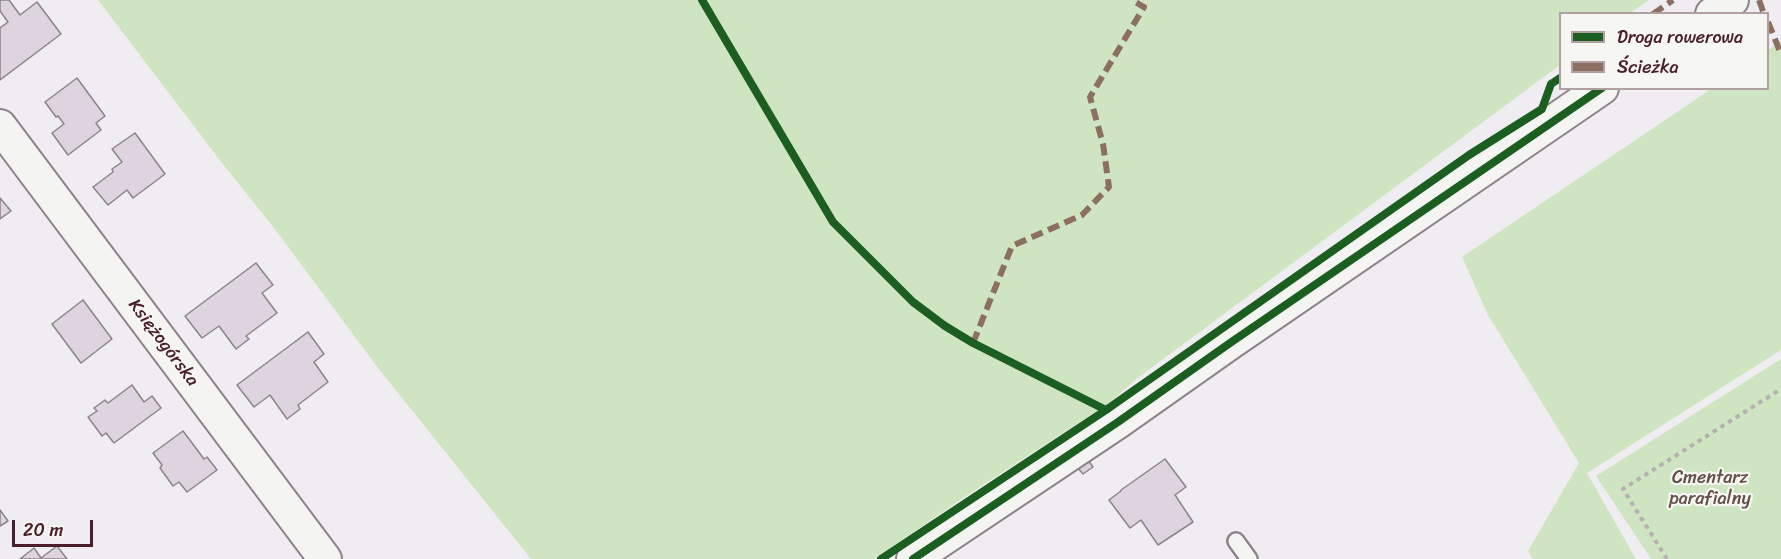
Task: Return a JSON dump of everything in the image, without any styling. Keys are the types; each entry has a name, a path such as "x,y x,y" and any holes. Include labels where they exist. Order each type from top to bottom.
{"street":[{"path":"1715,12 1731,0"},
{"path":"913,559 1118,422 1599,90"},
{"name":"Księżogórska","path":"0,126 325,559"}],"lane":[{"path":"1236,541 1249,559"}],"path":[{"path":"1666,559 1623,489 1781,389"}],"green space":[{"path":"98,0 1649,0 1631,12 1559,12 1559,66 1139,377 1110,402 874,559 531,559 378,368 274,228"},
{"path":"1781,41 1781,350 1587,473 1636,559 1533,559 1528,551 1579,463 1488,315 1462,257 1710,90 1769,90 1769,49"},
{"name":"Cmentarz parafialny","path":"1781,359 1781,559 1651,559 1596,476"}],"building":[{"path":"0,0 9,0 20,15 37,2 61,34 0,80 0,28 8,22 0,11"},
{"path":"77,78 105,116 96,123 101,130 68,155 52,133 64,124 45,102"},
{"path":"135,133 165,174 133,198 127,190 108,205 93,187 122,162 112,149"},
{"path":"0,198 11,211 0,219"},
{"path":"256,263 273,285 262,293 277,313 246,336 249,339 236,349 219,326 202,338 185,316"},
{"path":"83,300 112,339 81,363 52,324"},
{"path":"308,332 324,354 314,362 328,382 298,405 300,409 287,419 270,395 254,407 237,385"},
{"path":"132,385 144,402 152,396 161,408 114,443 106,433 102,436 88,417 97,411 94,408 105,400 108,403"},
{"path":"183,431 204,459 207,457 217,470 187,492 179,482 173,486 153,453"},
{"path":"1165,459 1186,487 1175,495 1193,522 1158,545 1141,520 1130,528 1109,500"},
{"path":"1088,460 1093,467 1083,474 1077,467"},
{"path":"0,510 8,521 0,526"},
{"path":"57,546 67,559 20,559 34,548 41,558"}],"marked path":[{"path":"973,343 1012,246 1082,215 1109,187 1103,144 1090,97 1144,7 1132,0"},
{"path":"1656,12 1673,0"},
{"path":"1759,0 1763,12"},
{"path":"1769,24 1781,54"}],"cycle path":[{"path":"702,0 833,222 913,302 945,326 973,343 1106,410"},
{"path":"881,559 1106,410 1469,155 1542,109 1551,84 1559,79"},
{"path":"913,559 1118,422 1599,90"}]}
